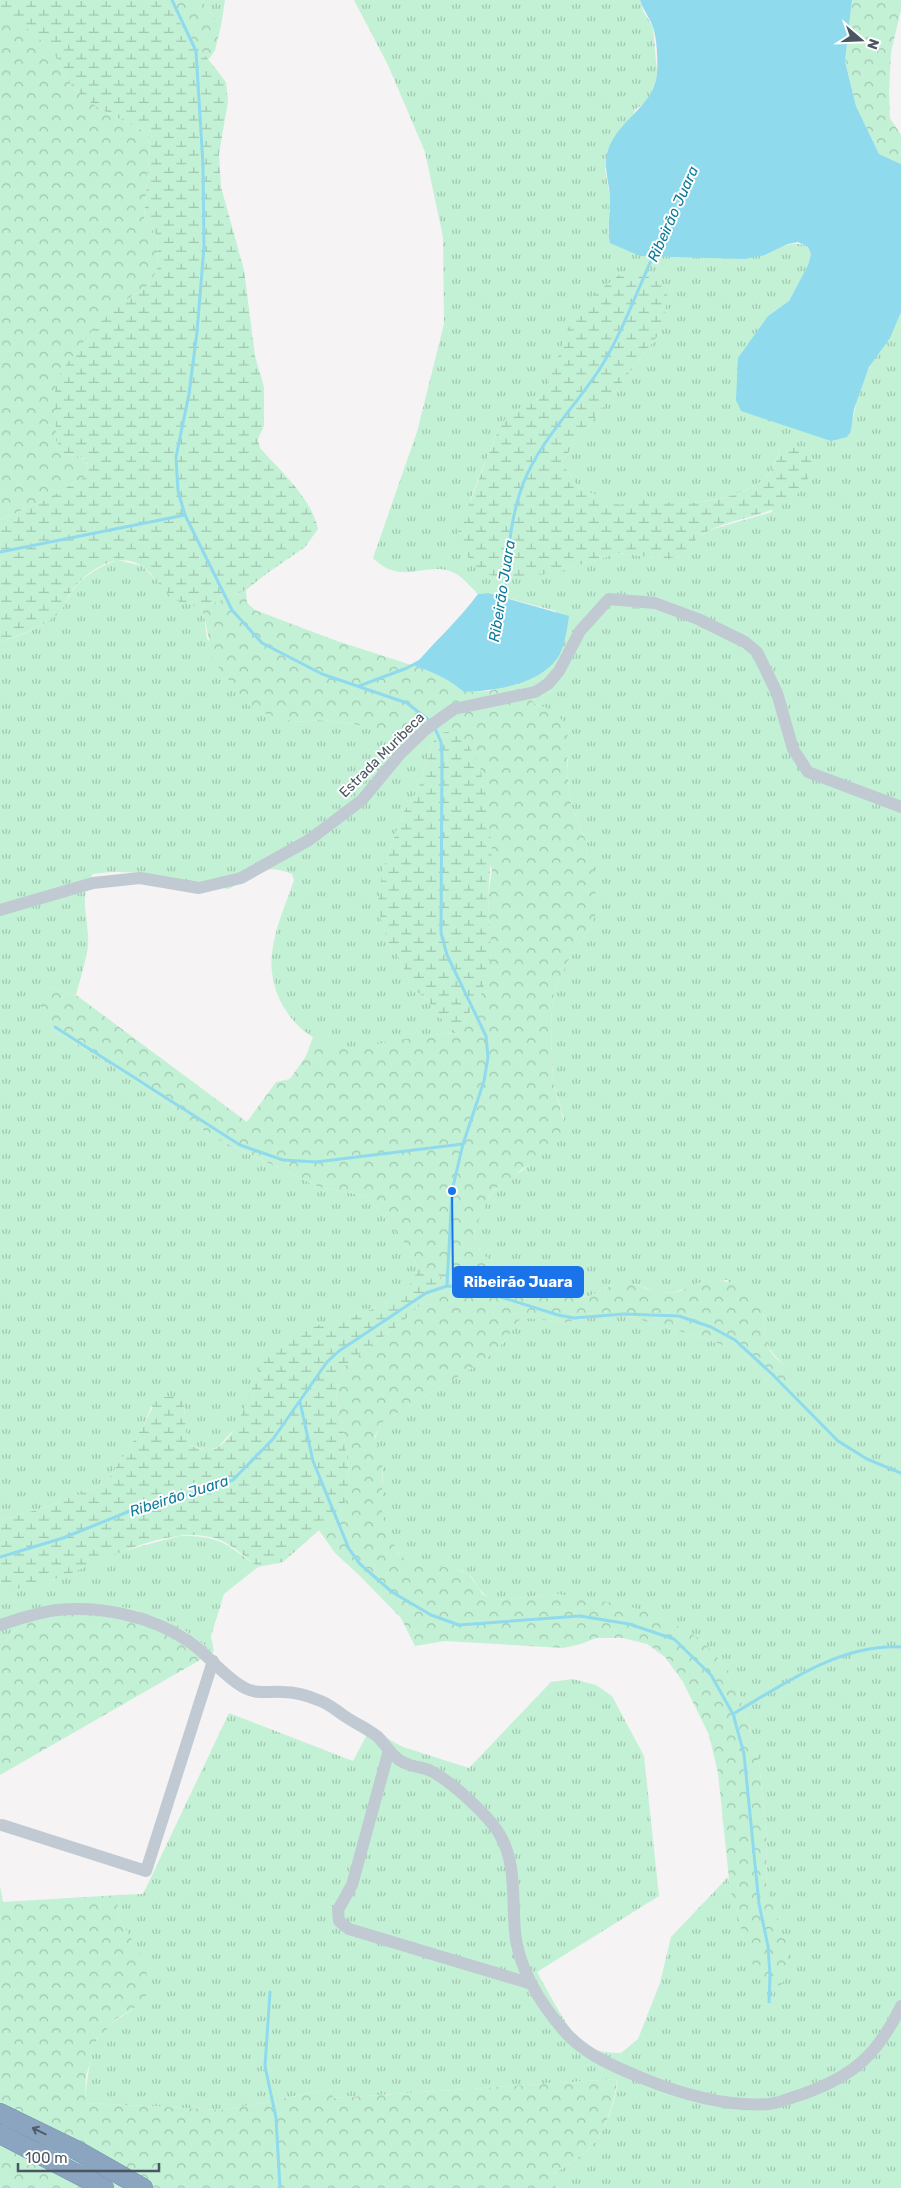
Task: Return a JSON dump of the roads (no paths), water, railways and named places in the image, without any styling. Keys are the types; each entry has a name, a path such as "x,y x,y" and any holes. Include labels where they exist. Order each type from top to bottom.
{"highway":[{"path":"0,2113 78,2151 143,2188"},
{"path":"0,2134 104,2188"}],"street":[{"name":"Estrada Muribeca","path":"0,910 93,883 140,878 199,888 241,878 309,840 362,800 400,754 426,729 454,709 535,692 548,684 559,671 580,631 609,599 655,603 698,619 745,642 757,652 777,693 793,749 808,772 901,806"},
{"path":"0,1625 57,1610 111,1612 144,1620 188,1640 243,1687 269,1694 280,1691 296,1693 332,1706 372,1733 400,1761 426,1769 446,1779 499,1833 509,1855 516,1938 521,1959 532,1984 547,2010 568,2035 589,2052 612,2066 676,2092 743,2104 772,2104 832,2084 852,2070 873,2052 890,2029 901,2006"},
{"path":"2,1824 146,1871 213,1661"},
{"path":"389,1750 352,1885 338,1910 339,1921 349,1929 532,1984"}],"water":[{"path":"640,0 852,0 845,61 856,106 879,154 901,164 901,312 890,338 869,367 854,409 851,430 847,437 831,441 741,411 736,400 738,358 768,316 789,301 808,265 811,254 808,247 798,242 788,244 765,255 745,259 640,256 610,243 610,194 606,166 607,152 615,135 651,94 657,73 657,50 654,32"},
{"path":"488,593 569,616 562,650 548,669 514,685 464,692 441,676 414,666 478,594"}],"waterway":[{"path":"172,0 196,51 203,165 204,247 197,332 189,394 176,457 178,491 185,515 232,610 262,643 322,674 407,703 430,721"},
{"name":"Ribeirão Juara","path":"504,599 512,526 523,484 547,439 589,384 607,356 622,328 654,254"},
{"path":"0,552 185,515"},
{"name":"Ribeirão Juara","path":"359,686 407,668 420,661"},
{"name":"Ribeirão Juara","path":"434,726 441,742 442,756 441,933 447,955 486,1036 488,1057 484,1081 463,1144 452,1191 447,1286"},
{"path":"55,1027 240,1145 283,1160 316,1162 463,1144"},
{"name":"Ribeirão Juara","path":"0,1557 63,1538 135,1509 233,1480 273,1439 327,1362 339,1351 426,1293 447,1286 469,1287 558,1315 574,1318 624,1314 679,1316 711,1327 735,1340 772,1374 838,1441 867,1459 901,1473"},
{"path":"300,1402 313,1461 349,1549 360,1564 392,1592 431,1615 459,1625 580,1616 629,1624 674,1639 711,1675 733,1714 744,1754 759,1904 768,1946 769,2002"},
{"path":"733,1714 792,1679 834,1659 878,1648 901,1647"},
{"path":"270,1992 265,2066 276,2118 280,2188"}],"place":[{"name":"Ribeirão Juara","path":"452,1191"}]}
